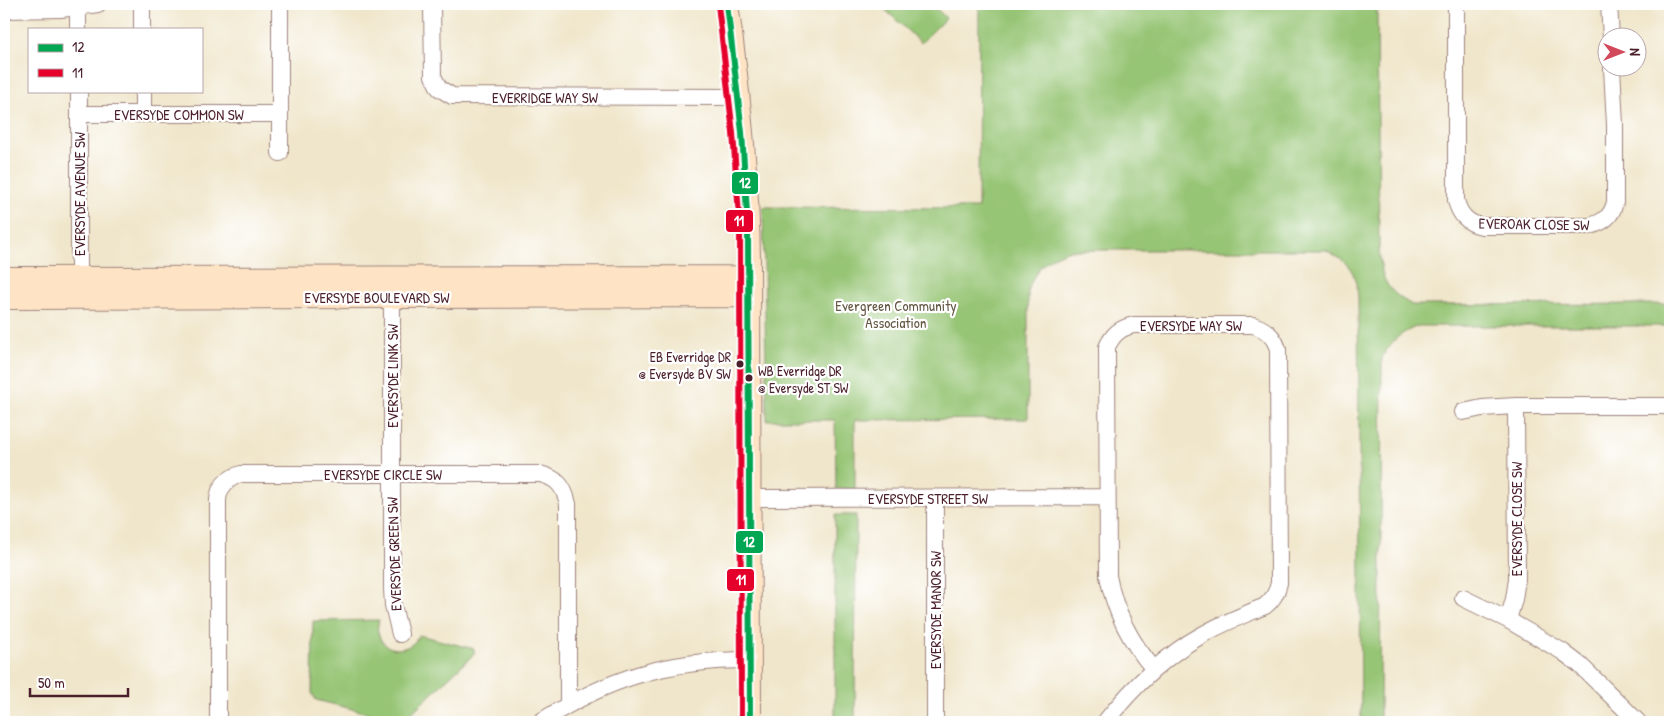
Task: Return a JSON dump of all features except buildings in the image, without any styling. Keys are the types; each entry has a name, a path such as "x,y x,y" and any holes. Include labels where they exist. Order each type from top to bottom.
{"street":[{"path":"4,10 61,9 78,5 98,4"},
{"path":"142,4 142,28"},
{"path":"280,4 280,153"},
{"name":"EVERRIDGE WAY SW","path":"432,4 433,76 439,88 452,96 740,97"},
{"path":"727,4 740,97 748,191 750,722"},
{"name":"EVEROAK CLOSE SW","path":"1456,4 1456,200 1462,215 1473,224 1482,226 1590,226 1607,218 1614,208 1615,202 1615,125 1613,78"},
{"path":"1609,4 1610,28"},
{"path":"78,5 78,28"},
{"name":"EVERSYDE AVENUE SW","path":"79,92 79,288"},
{"path":"142,92 142,114"},
{"name":"EVERSYDE COMMON SW","path":"79,114 280,114"},
{"name":"EVERSYDE BOULEVARD SW","path":"4,278 79,288"},
{"name":"EVERSYDE LINK SW","path":"392,287 392,474"},
{"name":"EVERSYDE BOULEVARD SW","path":"4,298 79,288 749,287"},
{"name":"EVERSYDE WAY SW","path":"1105,722 1121,702 1154,669 1184,646 1234,618 1265,606 1277,592 1279,583 1278,349 1266,330 1253,325 1134,325 1119,330 1112,336 1106,353 1108,576 1112,598 1122,623 1142,656 1154,669"},
{"path":"1464,412 1482,408 1516,406 1670,406"},
{"name":"EVERSYDE CLOSE SW","path":"1508,620 1517,579 1516,406"},
{"name":"EVERSYDE CIRCLE SW","path":"218,722 218,500 221,489 228,480 241,474 540,474 556,480 562,486 568,504 568,704"},
{"name":"EVERSYDE GREEN SW","path":"392,474 392,589 393,605 400,634"},
{"name":"EVERSYDE STREET SW","path":"750,498 1107,497"},
{"name":"EVERSYDE MANOR SW","path":"935,498 935,722"},
{"path":"1463,598 1508,620 1557,648 1596,680 1638,722"},
{"path":"540,722 568,704 608,685 642,673 691,663 750,660"}],"green space":[{"path":"879,4 932,4 946,18 921,43"},
{"name":"Evergreen Community Association","path":"979,4 1377,4 1379,249 1383,276 1395,294 1412,305 1666,304 1670,292 1670,326 1418,326 1401,335 1386,351 1382,357 1380,722 1361,722 1358,297 1355,280 1350,268 1341,259 1326,250 1070,250 1055,256 1039,269 1028,290 1028,419 855,420 855,489 836,489 835,420 767,420 763,207 978,208"},
{"path":"835,515 856,515 855,722 835,722"},
{"path":"379,620 378,629 381,639 385,645 391,648 404,648 415,641 419,635 474,649 474,654 405,719 400,721 316,700 312,693 313,621"}],"transit line":[{"name":"12","path":"727,4 742,132 748,229 750,722"},
{"name":"11","path":"718,5 733,133 740,229 741,722"}],"place":[{"name":"EB Everridge DR @ Eversyde BV SW","path":"740,364"},
{"name":"WB Everridge DR @ Eversyde ST SW","path":"749,378"}]}
